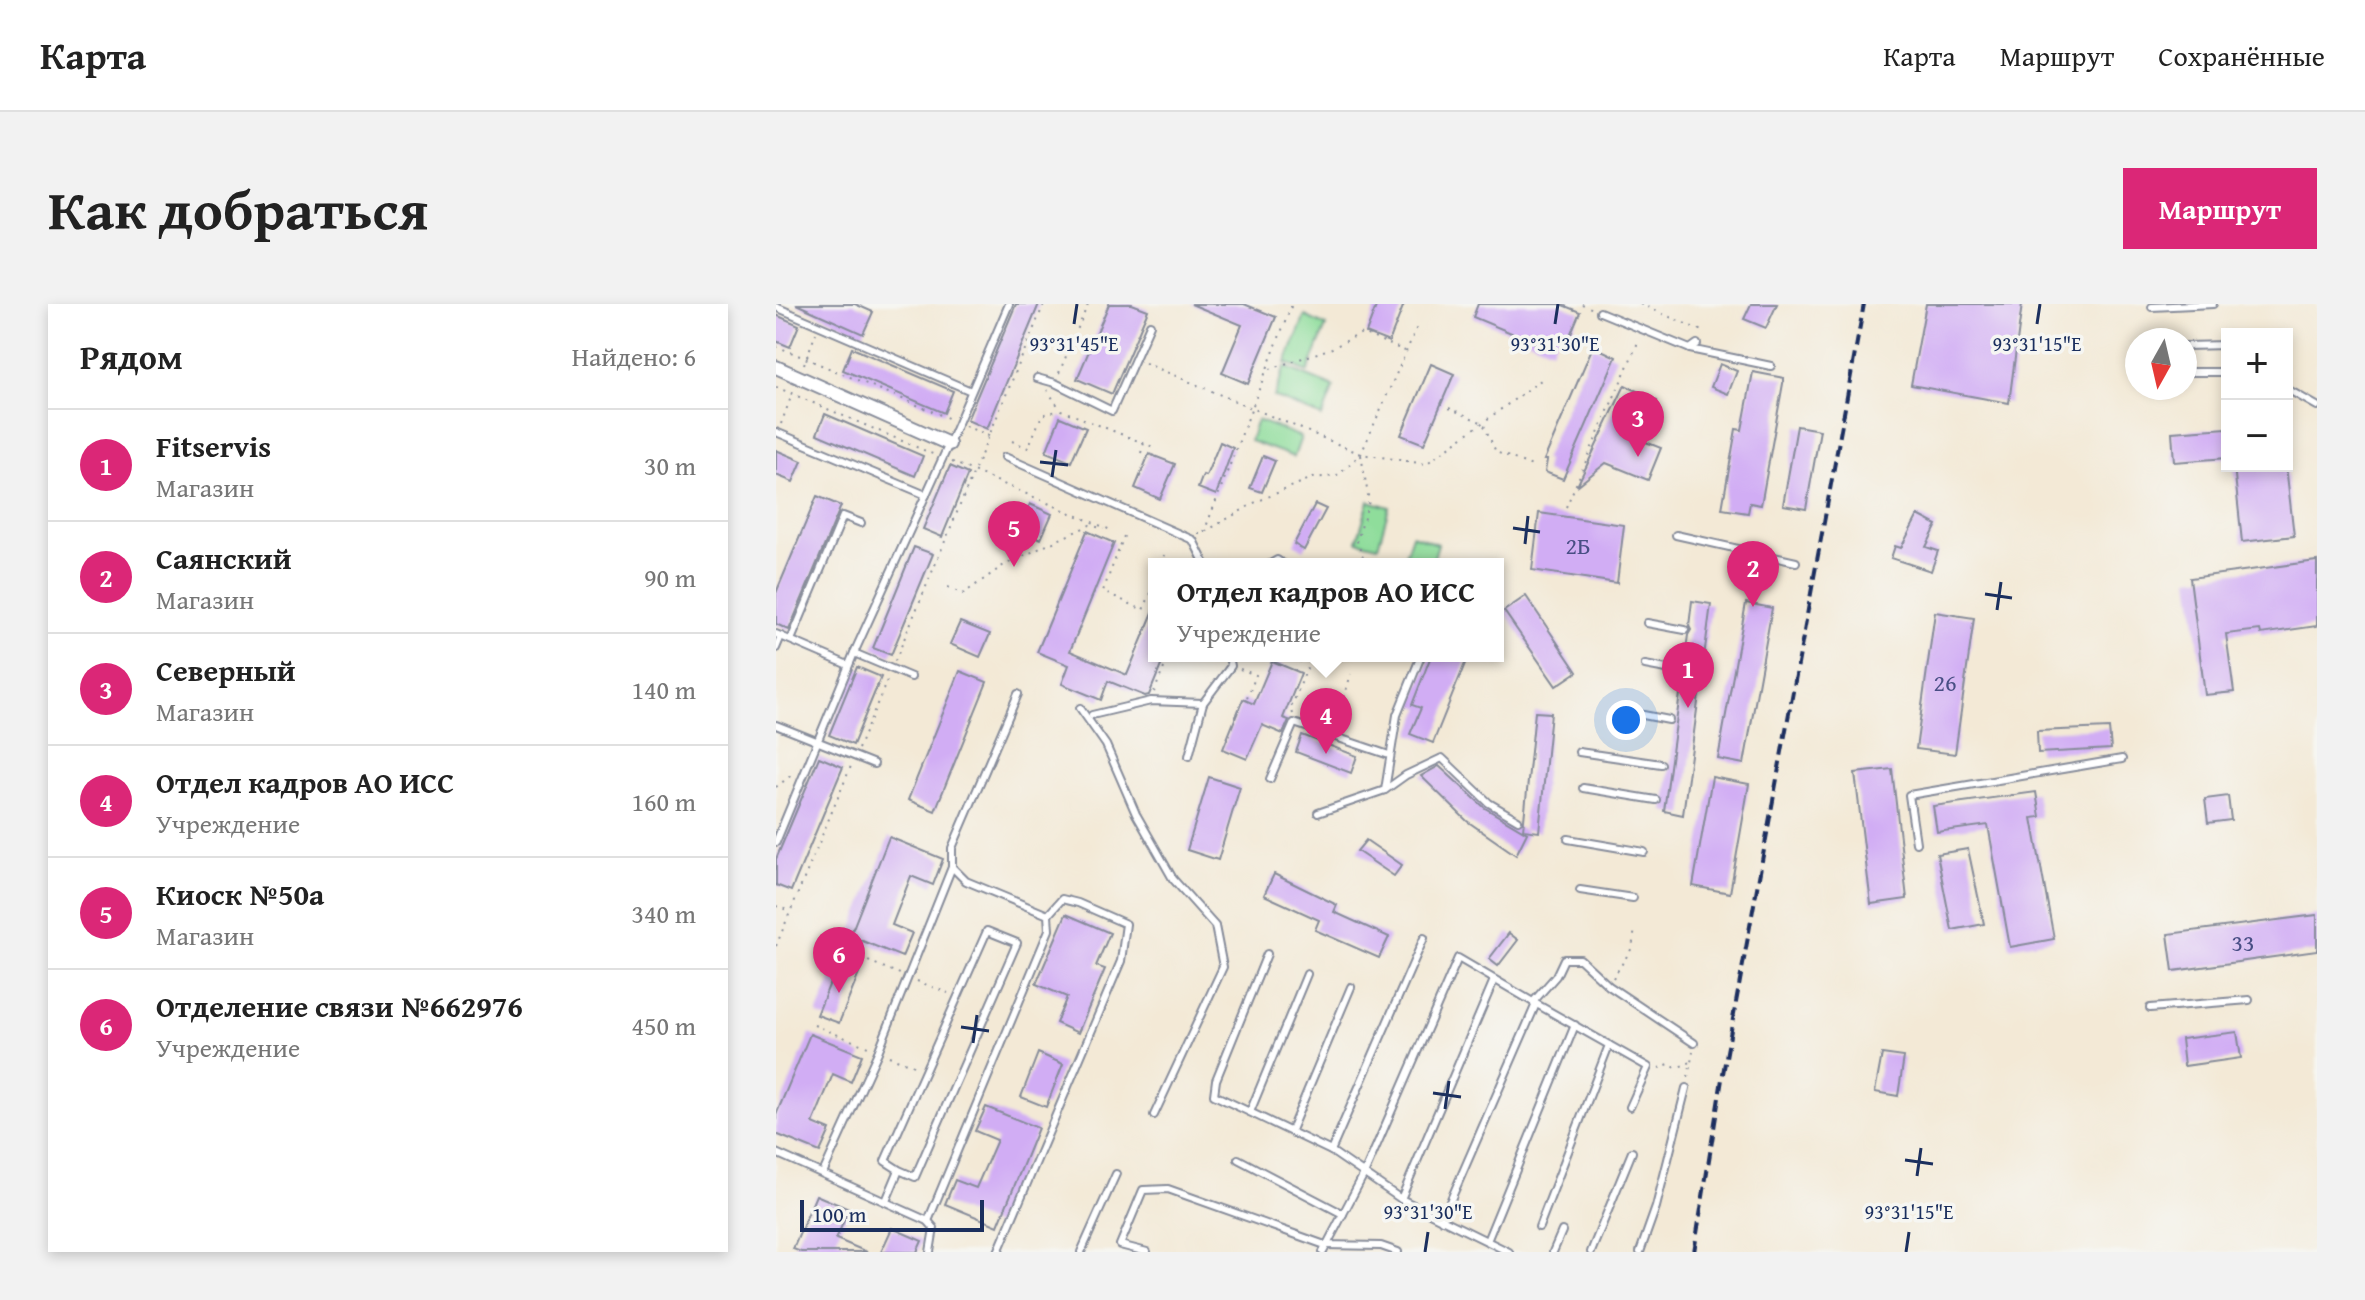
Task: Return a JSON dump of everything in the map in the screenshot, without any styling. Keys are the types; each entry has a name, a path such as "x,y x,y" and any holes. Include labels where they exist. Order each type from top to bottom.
{"street":[{"path":"776,367 949,444"}],"lane":[{"path":"776,842 848,665 1009,304"},
{"path":"2152,307 2213,304"},
{"path":"776,307 971,391"},
{"path":"1600,312 1690,349 1771,366"},
{"path":"1037,378 1055,383 1112,411 1150,325"},
{"path":"1690,349 1697,344"},
{"path":"2197,346 2221,345"},
{"path":"2197,372 2221,372"},
{"path":"2293,392 2317,406"},
{"path":"776,432 926,495"},
{"path":"1005,457 1193,540 1203,558"},
{"path":"791,640 843,516 861,523"},
{"path":"1676,535 1796,562"},
{"path":"1647,623 1685,630"},
{"path":"776,648 778,635 848,665"},
{"path":"854,653 911,677"},
{"path":"1189,756 1203,703 1231,666 1230,662"},
{"path":"1385,790 1397,715 1419,662"},
{"path":"1645,665 1677,671"},
{"path":"823,1173 878,1052 952,867 952,848 1018,694"},
{"path":"1092,715 1151,701 1203,703"},
{"path":"1080,708 1106,745 1136,814 1173,879 1215,926 1223,967 1154,1115"},
{"path":"1633,713 1669,720"},
{"path":"1270,779 1294,723 1389,755"},
{"path":"776,725 874,764"},
{"path":"1579,752 1661,764"},
{"path":"1318,813 1385,790 1406,775 1442,758 1489,803 1518,820"},
{"path":"1916,843 1909,795 2122,759"},
{"path":"1583,788 1656,800"},
{"path":"1568,839 1644,852"},
{"path":"952,867 966,881 1048,915"},
{"path":"1580,890 1633,898"},
{"path":"928,1221 1049,930 1048,915 1062,899 1126,924 1121,961 998,1252"},
{"path":"987,931 1017,943 915,1177 899,1170 885,1161 987,931"},
{"path":"1331,1151 1424,938"},
{"path":"1267,954 1216,1080 1214,1095 1331,1151 1401,1199 1509,1252"},
{"path":"1324,1249 1365,1172 1458,958 1648,1067 1630,1107"},
{"path":"1442,1220 1534,1003 1556,976 1564,959 1580,959 1609,986 1694,1043"},
{"path":"1250,1112 1307,974"},
{"path":"1401,1199 1494,980"},
{"path":"1291,1130 1351,987"},
{"path":"2150,1008 2249,1000"},
{"path":"1487,1241 1575,1025"},
{"path":"1539,1227 1609,1045"},
{"path":"1640,1252 1656,1207 1686,1088"},
{"path":"1591,1252 1632,1152"},
{"path":"776,1153 928,1221 934,1228 930,1252"},
{"path":"1238,1159 1343,1214"},
{"path":"886,1201 899,1170"},
{"path":"1081,1252 1116,1174"},
{"path":"1147,1252 1120,1245 1143,1190 1168,1189 1324,1249 1381,1246 1398,1252"},
{"path":"1553,1252 1562,1231"}],"path":[{"path":"776,946 1044,304"},
{"path":"1055,383 1088,304"},
{"path":"1203,533 1292,304"},
{"path":"1640,304 1702,331"},
{"path":"1177,533 1203,533 1256,502 1312,478 1336,476 1361,454 1417,327"},
{"path":"1566,507 1643,331"},
{"path":"1268,370 1332,348 1362,333 1406,352"},
{"path":"776,346 989,436"},
{"path":"1135,359 1361,454 1426,464 1541,380"},
{"path":"1037,378 1061,410 1153,447"},
{"path":"776,387 1113,531 1090,525 1004,565 963,594 948,587"},
{"path":"1449,408 1483,423 1496,452 1532,466"},
{"path":"1012,441 1028,448 1042,415 1061,410"},
{"path":"1141,453 1144,443"},
{"path":"1361,454 1369,501 1357,541 1363,558"},
{"path":"1124,536 1103,591 1143,610 1148,600"},
{"path":"1151,701 1167,662"},
{"path":"1293,714 1291,708 1309,663"},
{"path":"1231,666 1256,675 1246,701"},
{"path":"1333,736 1351,674"},
{"path":"776,787 810,760"},
{"path":"776,906 790,912"},
{"path":"1609,986 1632,948 1635,929"},
{"path":"1686,1088 1694,1043"},
{"path":"1648,1067 1657,1069 1669,1064 1676,1068 1691,1062"}],"green space":[{"path":"1305,316 1326,326 1308,372 1286,363"},
{"path":"1285,367 1334,387 1322,417 1274,397"},
{"path":"1257,420 1301,437 1294,457 1250,441"},
{"path":"1369,501 1389,507 1378,546 1357,541"},
{"path":"1412,535 1438,544 1434,558 1404,558"}],"building":[{"path":"796,304 855,304 873,312 863,334"},
{"path":"1016,304 1039,304 987,429 967,420"},
{"path":"1109,304 1132,304 1148,310 1112,394 1077,379"},
{"path":"1191,304 1244,304 1276,317 1248,384 1222,373 1242,325"},
{"path":"1377,304 1404,304 1389,342 1366,333"},
{"path":"1478,304 1560,304 1580,312 1568,340 1558,336 1552,350 1473,317"},
{"path":"1751,304 1777,304 1766,328 1744,319"},
{"path":"1926,304 2022,304 2009,403 1911,385"},
{"path":"776,315 799,325 790,347 776,341"},
{"path":"1593,346 1616,357 1563,479 1545,472 1547,460 1544,460"},
{"path":"852,348 953,391 944,413 843,370"},
{"path":"1431,364 1454,374 1424,444 1401,435"},
{"path":"1720,364 1737,371 1728,394 1711,387"},
{"path":"1753,372 1784,378 1761,505 1750,503 1748,513 1722,509 1736,429 1742,430"},
{"path":"1625,385 1657,401 1638,439 1661,448 1648,480 1606,463 1577,486"},
{"path":"825,414 923,456 915,476 817,434"},
{"path":"1060,417 1086,428 1071,462 1046,452"},
{"path":"1797,426 1820,430 1806,509 1783,505"},
{"path":"2221,428 2221,458 2174,462 2172,432"},
{"path":"1220,442 1233,448 1216,495 1198,488"},
{"path":"776,450 802,461 793,482 776,475"},
{"path":"1149,454 1175,464 1160,499 1135,488"},
{"path":"1263,456 1275,461 1262,492 1250,488"},
{"path":"950,466 968,474 942,537 923,529"},
{"path":"2235,472 2287,472 2294,536 2242,542"},
{"path":"817,496 841,506 789,630 776,624 776,593"},
{"path":"1030,504 1052,514 1041,539 1019,529"},
{"path":"1315,504 1326,509 1304,550 1294,544"},
{"path":"1539,513 1624,525 1617,583 1532,570"},
{"path":"1918,515 1937,525 1926,547 1938,551 1931,571 1891,558 1895,546 1901,548"},
{"path":"1087,531 1114,543 1070,651 1127,675 1148,624 1148,662 1163,662 1149,695 1108,681 1101,700 1062,684 1069,665 1037,652"},
{"path":"914,547 933,554 891,655 873,648"},
{"path":"2317,561 2317,626 2261,634 2260,630 2226,634 2234,692 2205,695 2190,578"},
{"path":"1526,596 1577,672 1556,686 1504,611"},
{"path":"1692,601 1711,604 1683,815 1664,811 1691,630"},
{"path":"1746,603 1772,608 1744,764 1718,759"},
{"path":"1935,612 1974,618 1955,754 1916,749"},
{"path":"960,622 990,634 980,657 950,644"},
{"path":"1272,662 1301,673 1283,718 1289,720 1283,734 1262,725 1247,759 1223,749 1243,699 1254,704"},
{"path":"1429,662 1466,662 1433,743 1410,734 1421,708 1412,705"},
{"path":"857,667 881,677 853,745 829,735"},
{"path":"960,671 987,682 935,811 908,800"},
{"path":"1535,712 1551,713 1539,832 1523,830"},
{"path":"2109,728 2111,749 2038,753 2037,731"},
{"path":"1302,735 1357,756 1351,773 1296,752"},
{"path":"819,757 843,767 791,891 776,885 776,859"},
{"path":"1439,766 1485,808 1527,833 1516,855 1467,821 1421,776"},
{"path":"1892,769 1907,899 1871,904 1855,773"},
{"path":"1209,777 1240,787 1218,860 1187,850"},
{"path":"1712,777 1749,784 1730,893 1693,886"},
{"path":"2036,792 2040,817 2032,818 2054,939 2010,947 1988,825 1937,832 1933,806"},
{"path":"2228,796 2231,820 2208,823 2205,799"},
{"path":"889,837 943,859 933,885 911,876 892,925 912,933 902,957 850,936"},
{"path":"1366,840 1402,865 1394,876 1357,851"},
{"path":"1968,849 1984,924 1952,930 1937,854"},
{"path":"1274,874 1337,905 1334,912 1389,937 1379,958 1315,930 1319,920 1264,895"},
{"path":"1066,914 1110,933 1096,966 1105,969 1078,1033 1056,1023 1067,997 1036,984"},
{"path":"2317,915 2317,951 2173,971 2168,934"},
{"path":"1509,933 1518,940 1498,966 1489,959"},
{"path":"838,963 860,971 839,1023 817,1015"},
{"path":"2237,1032 2241,1058 2184,1066 2181,1039"},
{"path":"810,1034 862,1055 851,1082 833,1074 813,1123 830,1130 820,1152 776,1134 776,1115"},
{"path":"1038,1053 1063,1064 1046,1107 1021,1097"},
{"path":"1882,1054 1904,1057 1898,1096 1875,1092"},
{"path":"986,1107 1038,1128 998,1226 945,1204 955,1180 976,1188 997,1140 975,1131"},
{"path":"816,1195 849,1209 836,1239 867,1252 801,1252 793,1249"},
{"path":"892,1228 922,1241 917,1252 881,1252"}],"railway":[{"path":"1694,1252 1722,1079 1864,304"}],"place":[{"name":"Северный","path":"1638,457"},
{"name":"Киоск №50а","path":"1014,567"},
{"name":"Саянский","path":"1753,607"},
{"name":"Fitservis","path":"1688,708"},
{"name":"Отдел кадров АО ИСС","path":"1326,754"},
{"name":"Отделение связи №662976","path":"839,993"}]}
